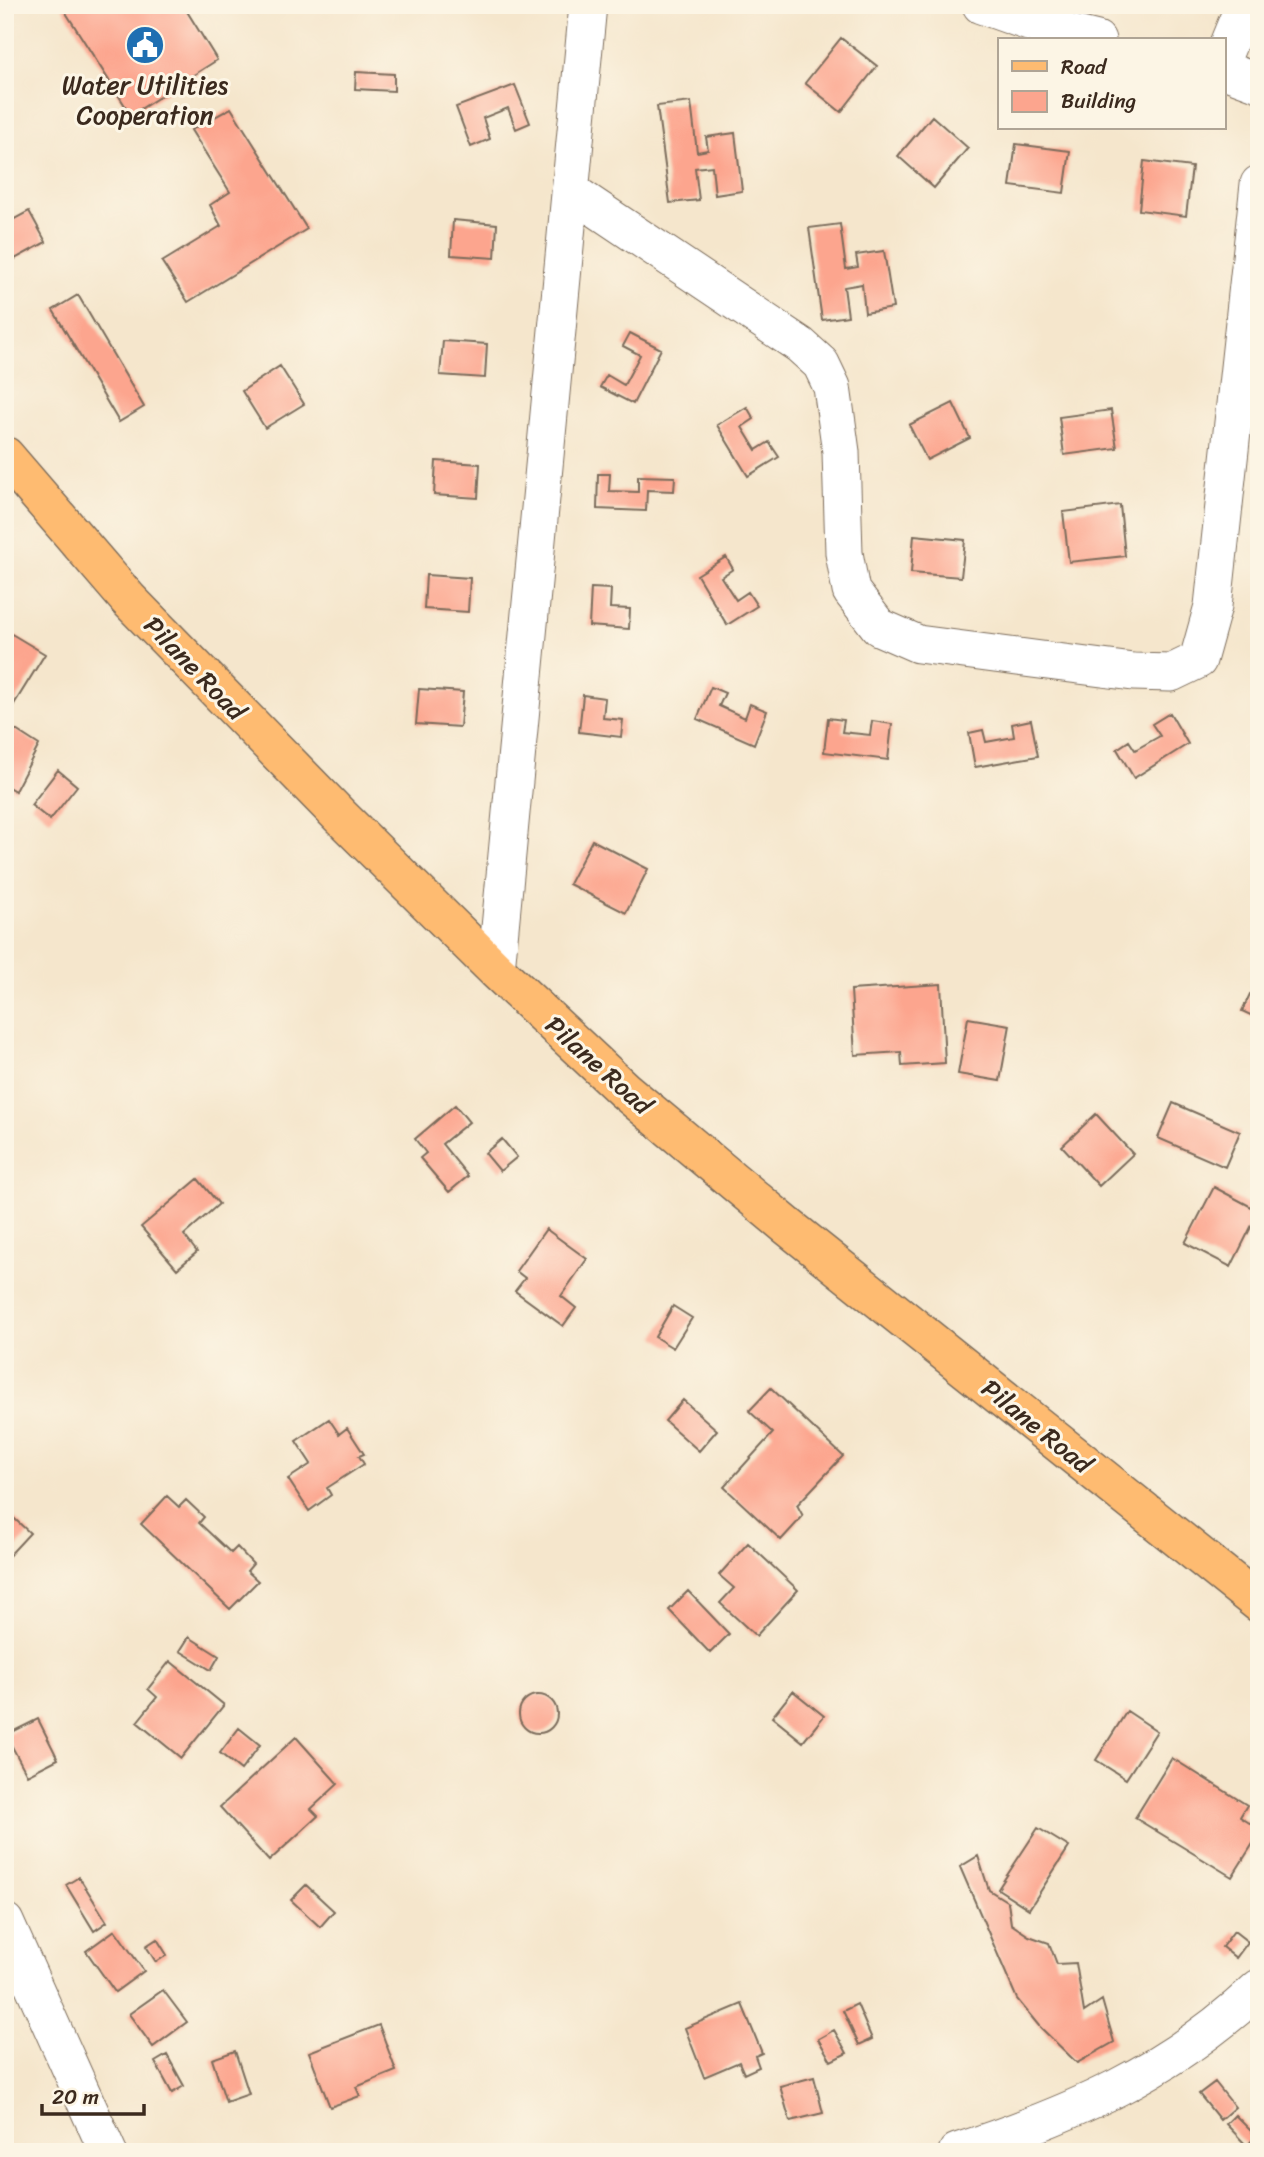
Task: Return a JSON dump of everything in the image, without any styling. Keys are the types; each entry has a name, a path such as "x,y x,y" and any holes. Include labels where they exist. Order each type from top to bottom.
{"main road":[{"name":"Pilane Road","path":"5,456 128,599 496,970 624,1090 786,1225 1259,1603"}],"street":[{"path":"496,970 588,5"},
{"path":"981,5 1040,26 1089,38"},
{"path":"1226,49 1244,5"},
{"path":"1226,71 1259,83"},
{"path":"572,192 800,345 821,364 832,387 841,452 844,553 851,591 879,627 918,645 1058,663 1171,673 1198,660 1207,636 1213,606 1259,184"},
{"path":"5,1922 108,2152"},
{"path":"957,2152 1051,2120 1157,2067 1202,2037 1259,1988"}],"building":[{"path":"61,5 183,5 217,60 131,115"},
{"path":"841,38 877,66 841,112 805,83"},
{"path":"356,72 394,74 394,91 355,89"},
{"path":"515,85 530,123 516,129 508,108 483,118 490,139 471,147 456,107"},
{"path":"691,102 697,152 708,150 706,137 735,133 742,191 715,195 712,166 695,168 699,200 670,203 657,106"},
{"path":"231,108 307,229 188,302 162,262 221,226 210,205 230,192 191,130"},
{"path":"932,116 968,148 934,188 898,156"},
{"path":"1016,144 1070,151 1064,193 1010,186"},
{"path":"1144,161 1192,167 1186,216 1139,210"},
{"path":"29,211 46,242 15,259 5,241 5,224"},
{"path":"453,220 497,224 495,258 451,255"},
{"path":"840,224 846,269 858,267 856,255 884,251 893,308 865,313 862,284 844,287 848,316 822,320 809,228"},
{"path":"78,295 144,407 119,422 53,310"},
{"path":"630,333 661,349 633,404 600,387 607,375 624,385 640,355 623,346"},
{"path":"443,341 487,344 485,378 440,375"},
{"path":"280,366 304,404 265,428 242,391"},
{"path":"953,403 970,438 927,460 909,425"},
{"path":"747,407 754,419 742,427 756,450 769,442 779,457 748,476 717,425"},
{"path":"1111,410 1117,448 1064,455 1059,417"},
{"path":"436,461 480,464 478,498 434,495"},
{"path":"598,474 610,474 609,491 638,492 638,476 675,477 674,491 647,490 646,511 597,509"},
{"path":"1120,505 1125,556 1069,562 1063,512"},
{"path":"914,535 965,540 961,577 911,573"},
{"path":"726,557 733,569 721,577 736,600 748,592 757,606 727,625 697,575"},
{"path":"426,575 470,578 468,612 424,609"},
{"path":"591,588 611,589 610,608 630,609 629,629 589,626"},
{"path":"5,630 45,654 11,709 5,705"},
{"path":"711,687 725,693 719,706 745,718 750,704 767,711 754,744 697,719"},
{"path":"419,689 463,692 460,727 416,724"},
{"path":"583,695 605,698 603,718 623,720 621,737 579,732"},
{"path":"1170,713 1188,744 1134,778 1117,749 1129,741 1135,750 1160,736 1152,724"},
{"path":"828,718 844,720 842,732 870,735 872,721 892,724 888,760 824,752"},
{"path":"1031,720 1038,756 975,767 969,733 983,730 986,742 1014,737 1012,724"},
{"path":"5,723 39,745 15,791 5,785"},
{"path":"58,770 77,786 50,820 31,805"},
{"path":"592,840 648,869 626,913 569,884"},
{"path":"941,984 945,1063 902,1066 901,1052 855,1055 851,990"},
{"path":"1250,994 1259,998 1259,1019 1242,1011"},
{"path":"968,1018 1010,1025 1000,1081 958,1074"},
{"path":"1173,1103 1240,1132 1225,1167 1158,1138"},
{"path":"455,1105 469,1122 442,1144 468,1176 449,1192 420,1158 426,1153 415,1139"},
{"path":"1096,1114 1133,1154 1099,1186 1062,1146"},
{"path":"502,1139 517,1157 500,1171 485,1153"},
{"path":"198,1179 219,1204 184,1235 197,1252 177,1269 141,1227"},
{"path":"1214,1187 1259,1211 1231,1267 1185,1243"},
{"path":"546,1229 587,1259 561,1296 576,1308 563,1326 515,1291 525,1278 516,1271"},
{"path":"673,1306 692,1318 673,1348 655,1337"},
{"path":"771,1388 843,1456 797,1505 803,1516 781,1540 724,1487 773,1433 749,1411"},
{"path":"683,1400 717,1430 699,1451 665,1421"},
{"path":"329,1419 339,1434 347,1428 364,1454 359,1456 364,1464 327,1488 331,1495 309,1511 288,1479 311,1464 296,1441"},
{"path":"167,1496 179,1507 186,1500 204,1517 199,1523 231,1553 237,1547 253,1564 247,1571 258,1581 230,1609 141,1524"},
{"path":"5,1510 30,1533 5,1560"},
{"path":"748,1543 798,1590 756,1636 720,1603 734,1588 719,1575"},
{"path":"688,1591 729,1634 710,1653 669,1610"},
{"path":"189,1637 219,1656 211,1670 180,1651"},
{"path":"170,1661 224,1705 181,1758 137,1722 157,1697 148,1689"},
{"path":"793,1691 824,1716 803,1742 772,1717"},
{"path":"538,1695 551,1701 557,1714 551,1727 538,1733 525,1727 519,1714 525,1701"},
{"path":"1127,1711 1157,1731 1126,1779 1096,1760"},
{"path":"38,1719 58,1759 27,1775 6,1735"},
{"path":"239,1728 260,1745 241,1770 220,1753"},
{"path":"296,1737 338,1784 311,1809 318,1816 269,1861 220,1807"},
{"path":"1172,1758 1247,1805 1240,1817 1259,1829 1259,1834 1232,1877 1135,1818"},
{"path":"1038,1828 1069,1847 1029,1909 998,1889"},
{"path":"978,1856 989,1890 1008,1902 1011,1924 1029,1936 1049,1943 1057,1964 1076,1963 1084,2012 1102,2000 1114,2042 1077,2063 1039,2026 1017,1999 960,1867"},
{"path":"79,1877 107,1922 94,1931 66,1885"},
{"path":"306,1885 334,1911 320,1927 291,1900"},
{"path":"115,1930 144,1971 115,1992 86,1951"},
{"path":"1234,1931 1248,1942 1236,1958 1222,1947"},
{"path":"157,1939 167,1955 156,1962 146,1946"},
{"path":"163,1990 187,2022 153,2047 129,2014"},
{"path":"742,2004 762,2053 755,2056 759,2067 744,2074 739,2062 704,2077 685,2028"},
{"path":"857,2004 872,2039 859,2045 843,2011"},
{"path":"379,2025 396,2071 356,2087 360,2096 330,2107 309,2052"},
{"path":"834,2030 847,2053 831,2061 818,2039"},
{"path":"235,2051 249,2094 226,2102 212,2059"},
{"path":"167,2055 184,2086 172,2093 155,2062"},
{"path":"814,2077 823,2113 790,2121 780,2086"},
{"path":"1215,2082 1235,2107 1220,2120 1199,2094"},
{"path":"1235,2115 1256,2136 1247,2146 1226,2124"}],"place":[{"name":"Water Utilities Cooperation","path":"145,45"}]}
